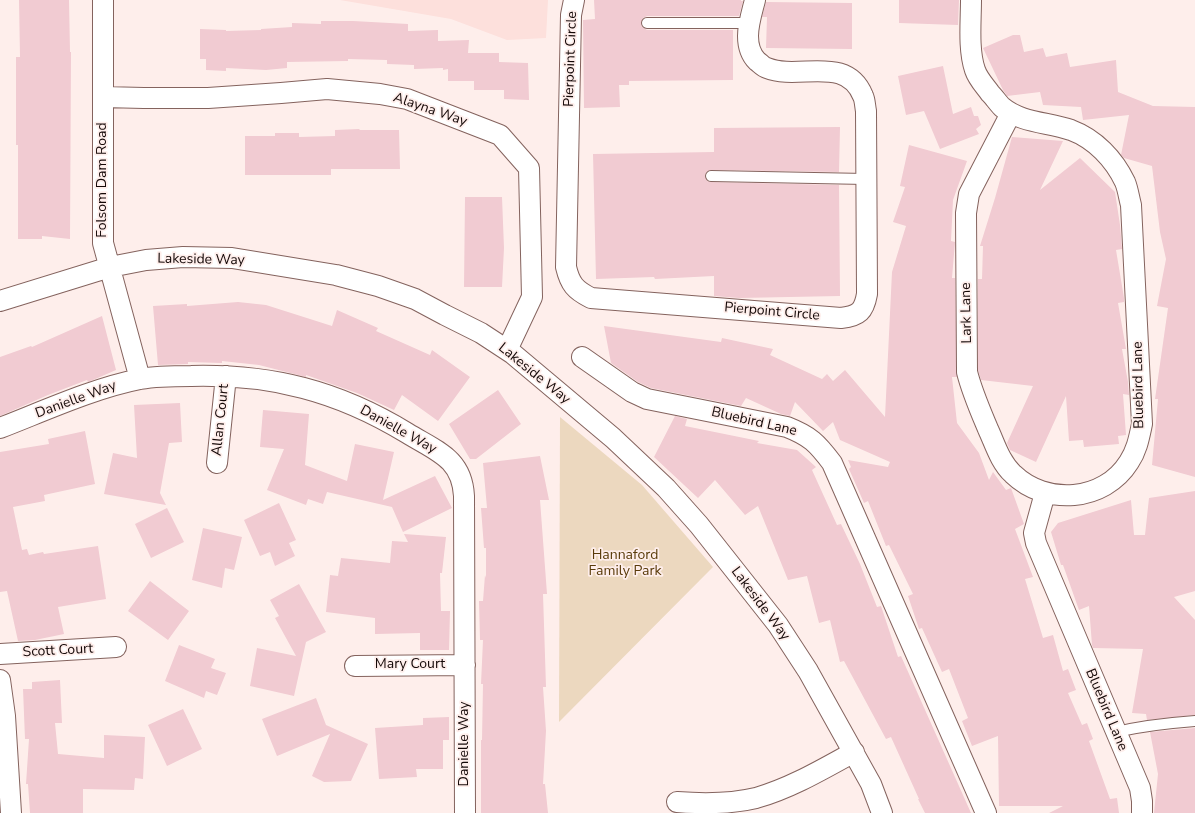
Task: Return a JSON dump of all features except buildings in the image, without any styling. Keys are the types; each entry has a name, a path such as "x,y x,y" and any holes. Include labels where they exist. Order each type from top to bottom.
{"street":[{"name":"Folsom Dam Road","path":"103,0 103,243 140,379"},
{"name":"Pierpoint Circle","path":"574,0 571,15 566,266 569,280 578,292 591,298 841,318 852,317 859,313 865,305 867,294 866,111 863,96 855,84 843,74 834,71 780,72 766,68 755,59 750,50 748,36 754,0"},
{"name":"Bluebird Lane","path":"971,0 972,56 975,71 982,82 1001,106 1011,113 1024,118 1070,130 1085,137 1104,151 1116,166 1125,183 1131,205 1142,424 1138,442 1129,462 1120,474 1108,483 1093,491 1075,496 1045,493 1034,533 1036,543 1140,788 1142,813"},
{"name":"Alayna Way","path":"103,97 208,98 327,89 380,94 407,99 500,135 529,168 532,297 507,350"},
{"name":"Lark Lane","path":"1011,113 969,194 966,213 967,372 971,389 1001,459 1012,474 1027,485 1045,493"},
{"name":"Lakeside Way","path":"0,301 110,267 154,259 183,257 232,258 336,275 378,286 415,299 445,316 481,333 507,350 613,438 666,488 699,525 778,625 808,671 871,784 882,813"},
{"name":"Bluebird Lane","path":"582,357 632,392 647,399 787,427 801,433 818,445 832,463 986,813"},
{"name":"Danielle Way","path":"0,428 103,388 140,379 166,376 248,377 274,381 342,399 391,423 453,463 460,473 464,484 465,813"},
{"name":"Allan Court","path":"216,463 226,376"},
{"name":"Scott Court","path":"0,654 116,648"},
{"name":"Mary Court","path":"355,666 465,665"},
{"path":"0,680 5,716 11,813"},
{"path":"677,802 725,802 755,798 798,782 854,752"}],"lane":[{"path":"647,23 750,23"},
{"path":"711,176 866,179"},
{"path":"1116,732 1165,723 1195,721"}],"shaded area":[{"path":"340,0 548,0 546,38 507,40 451,19"}],"green space":[{"name":"Hannaford Family Park","path":"560,417 642,485 713,567 559,722"}]}
